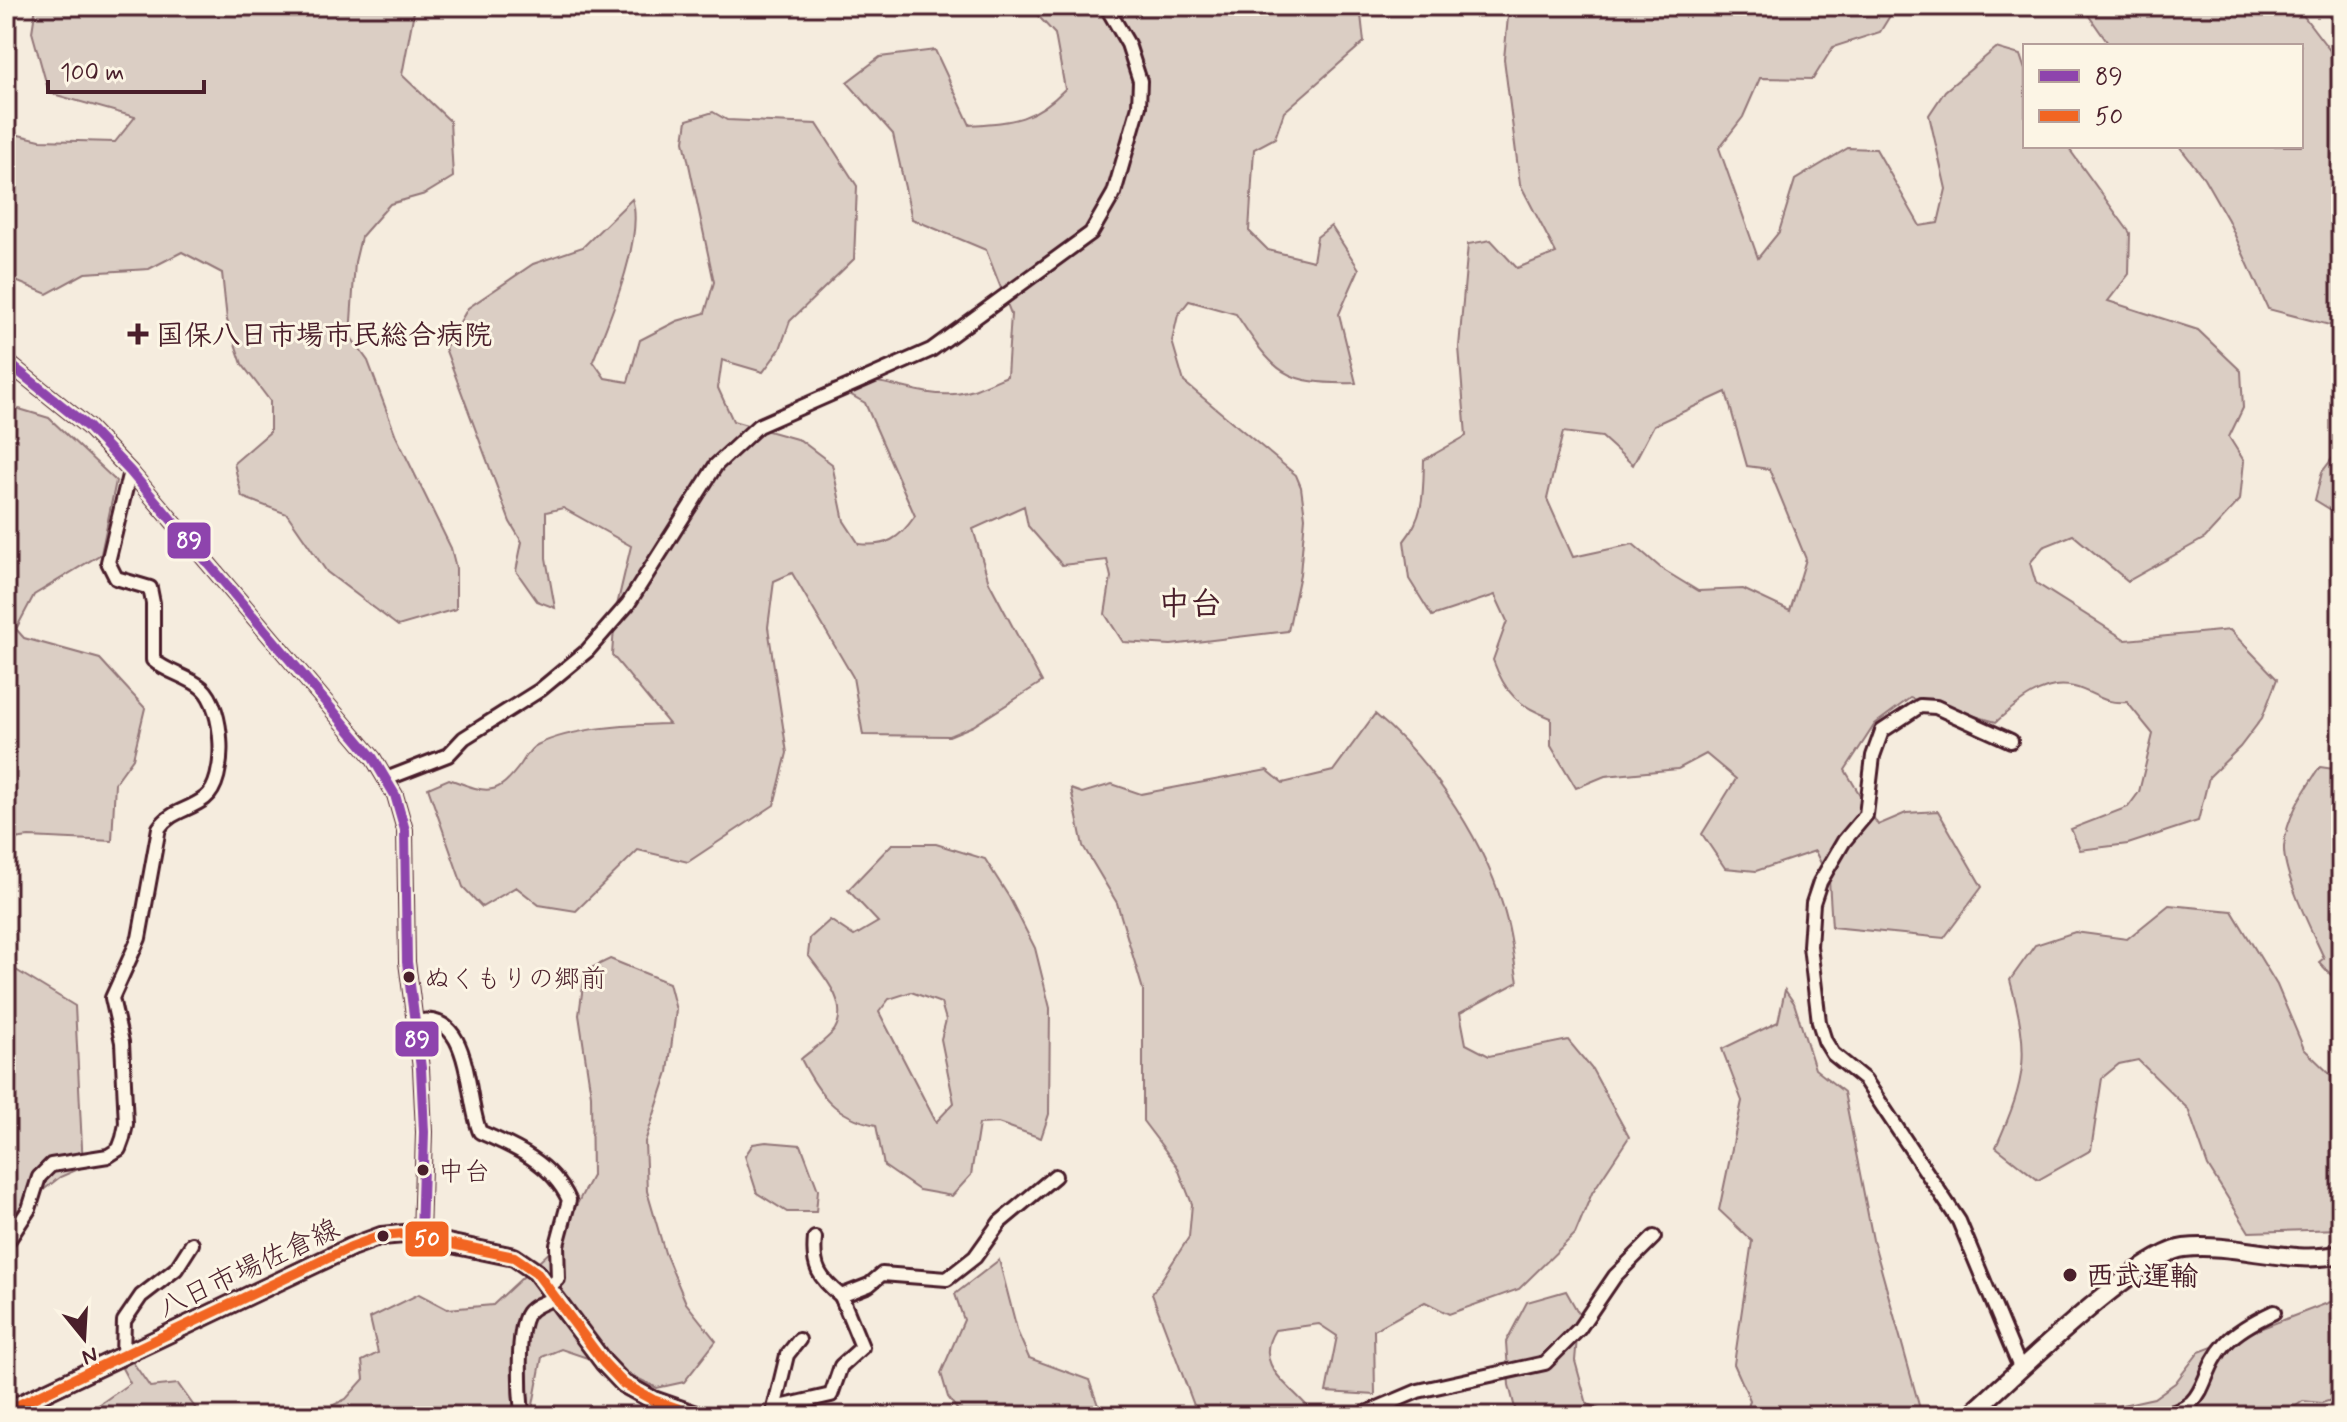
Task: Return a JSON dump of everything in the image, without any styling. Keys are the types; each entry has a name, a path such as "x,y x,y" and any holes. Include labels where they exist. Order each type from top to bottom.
{"main road":[{"name":"八日市場佐倉線","path":"6,1411 367,1240 389,1235 421,1236 514,1257 536,1272 624,1384 653,1400 699,1416"},
{"path":"1969,1416 2131,1275 2180,1249 2234,1249 2295,1259 2341,1254"}],"street":[{"path":"386,779 448,755 464,738 540,690 587,651 628,604 716,465 758,426 931,350 1091,233 1114,193 1139,106 1140,81 1128,44 1106,6"},
{"path":"6,361 88,427 130,471 373,758 402,812 407,962 424,1132 421,1236"},
{"path":"6,1244 29,1209 39,1177 51,1165 108,1156 119,1149 126,1124 122,1042 112,998 139,938 159,828 169,815 206,797 217,777 221,729 213,704 203,689 166,671 153,660 150,588 116,578 108,562 130,471"},
{"path":"2011,741 1936,707 1920,706 1882,731 1873,756 1866,815 1844,841 1820,882 1813,903 1810,946 1819,1022 1825,1041 1833,1054 1865,1080 1959,1221 2021,1370"},
{"path":"415,1022 430,1019 447,1026 453,1034 470,1083 474,1119 480,1132 521,1149 562,1185 569,1200 557,1245 558,1279 552,1293 525,1317 520,1390 522,1416"},
{"path":"841,1296 869,1285 882,1274 947,1279 975,1257 1000,1222 1055,1176"},
{"path":"1359,1416 1418,1391 1545,1363 1579,1329 1615,1276 1654,1237"},
{"path":"773,1412 831,1395 841,1366 862,1347 841,1296 821,1279 812,1262 815,1238"},
{"path":"123,1355 124,1321 141,1296 176,1269 192,1244"},
{"path":"2156,1416 2184,1411 2198,1398 2211,1365 2226,1343 2274,1312"},
{"path":"773,1412 787,1355 799,1340"}],"shaded area":[{"path":"36,6 415,6 402,75 450,121 453,177 425,194 390,204 361,237 355,262 350,336 368,361 396,436 451,548 456,568 456,609 398,626 327,572 287,514 242,497 234,463 270,432 270,401 242,364 227,320 222,273 182,252 149,269 85,273 47,294 6,277 6,132 40,140 115,142 135,117 49,93 32,32"},
{"path":"1029,6 1360,6 1364,42 1284,112 1275,138 1254,149 1249,231 1268,250 1313,261 1317,237 1331,226 1359,269 1339,314 1356,383 1296,378 1272,362 1236,314 1189,301 1178,315 1172,341 1184,382 1296,475 1301,487 1305,517 1300,574 1288,631 1171,645 1123,642 1105,614 1111,577 1107,560 1062,565 1028,526 1024,506 973,529 989,582 1042,682 973,726 949,736 863,735 853,677 792,573 774,581 768,627 787,753 774,805 688,862 638,850 576,911 539,905 516,887 482,907 463,887 428,788 449,779 490,790 505,783 534,746 551,739 602,728 669,724 612,655 615,614 631,546 563,508 546,512 546,558 555,608 537,601 516,571 522,542 510,522 445,348 468,308 533,264 583,247 632,199 634,235 629,257 593,361 605,378 628,382 640,340 677,321 705,313 714,282 684,141 687,120 713,112 727,120 817,124 857,186 854,259 790,321 780,349 763,372 722,360 718,388 733,421 800,440 832,464 844,521 859,544 892,540 915,516 865,403 832,384 866,381 938,394 961,393 981,387 1007,376 1011,314 986,250 912,219 893,134 847,82 880,57 935,50 970,125 1011,121 1033,114 1065,89 1055,34"},
{"path":"1509,6 1896,6 1880,32 1833,47 1813,79 1760,78 1743,117 1719,148 1758,258 1779,232 1795,180 1848,148 1876,149 1920,226 1938,223 1946,189 1929,115 1945,91 1996,48 2020,55 2023,64 2023,148 2068,148 2130,233 2129,274 2108,301 2198,330 2241,371 2243,408 2229,437 2244,461 2240,500 2205,538 2128,581 2073,535 2043,547 2030,563 2036,583 2126,640 2230,630 2277,679 2262,718 2240,747 2209,777 2198,821 2128,844 2080,850 2071,829 2128,807 2139,792 2153,734 2127,702 2105,700 2082,689 2063,685 2031,695 1996,722 1910,698 1875,724 1845,770 1878,825 1906,813 1938,811 1982,887 1944,938 1832,927 1829,880 1815,851 1756,871 1725,868 1702,834 1736,779 1706,754 1678,769 1605,776 1576,788 1551,746 1551,718 1530,709 1514,697 1493,660 1507,621 1495,595 1432,616 1409,579 1404,541 1419,512 1424,460 1466,436 1459,347 1468,244 1491,240 1517,268 1556,253 1520,184 1504,59","holes":["1726,392 1747,466 1769,469 1806,559 1790,611 1743,589 1698,591 1662,569 1633,544 1573,557 1547,499 1563,432 1602,437 1633,465 1654,425"]},
{"path":"2082,6 2296,6 2341,65 2341,328 2268,309 2228,220 2204,178 2181,148 2303,148 2303,44 2109,44"},
{"path":"6,405 49,418 116,481 101,554 34,595 16,629 24,638 100,659 145,708 133,758 115,783 112,841 29,837 6,840"},
{"path":"2341,447 2341,516 2315,500 2322,472"},
{"path":"1375,714 1418,756 1456,808 1487,864 1507,921 1518,982 1460,1013 1466,1044 1489,1056 1568,1040 1592,1069 1629,1137 1592,1193 1575,1234 1519,1289 1449,1314 1425,1302 1374,1330 1375,1395 1326,1392 1337,1336 1319,1324 1275,1330 1268,1353 1275,1372 1308,1407 1311,1416 1198,1416 1152,1294 1189,1237 1192,1204 1177,1166 1143,1121 1143,990 1117,903 1083,846 1071,789 1082,793 1112,784 1141,794 1267,770 1283,783 1333,771"},
{"path":"2320,767 2341,770 2341,1006 2332,976 2319,962 2324,958 2299,903 2285,859 2285,836 2292,815"},
{"path":"892,844 936,844 985,859 1035,948 1050,1008 1049,1114 1041,1138 998,1123 979,1124 971,1175 952,1196 919,1190 884,1166 876,1125 839,1110 822,1093 801,1059 832,1033 839,1019 837,999 808,955 810,938 830,920 854,936 878,922 848,890","holes":["911,992 941,1003 946,1020 941,1039 954,1103 936,1122 879,1012 889,999"]},
{"path":"2169,905 2232,911 2277,985 2304,1049 2338,1082 2341,1079 2341,1229 2249,1232 2208,1166 2188,1109 2138,1060 2119,1064 2102,1078 2091,1150 2038,1180 1996,1147 2014,1102 2022,1065 2021,1027 2010,980 2035,945 2075,932 2127,939"},
{"path":"610,959 669,983 676,1010 668,1072 645,1142 647,1191 665,1253 686,1303 716,1341 684,1382 657,1388 617,1368 561,1349 542,1357 531,1416 311,1416 346,1399 364,1379 362,1361 378,1353 370,1318 419,1294 447,1309 493,1305 553,1249 592,1176 591,1095 579,1015 585,971"},
{"path":"6,964 75,1006 83,1167 60,1177 6,1219"},
{"path":"1785,990 1794,1003 1815,1069 1844,1092 1873,1240 1922,1416 1746,1416 1750,1400 1734,1364 1752,1241 1719,1210 1742,1101 1722,1049 1778,1022"},
{"path":"753,1144 801,1145 818,1190 816,1212 787,1212 757,1193 745,1156"},
{"path":"999,1260 1018,1333 1029,1358 1089,1380 1099,1408 1097,1416 962,1416 948,1397 941,1373 964,1320 955,1294"},
{"path":"1566,1291 1579,1314 1575,1361 1587,1404 1615,1416 1517,1416 1509,1385 1506,1342 1527,1302"},
{"path":"2341,1298 2341,1397 2322,1403 2303,1401 2282,1416 2072,1416 2154,1398 2175,1383 2199,1352"},
{"path":"132,1361 150,1387 178,1384 201,1416 83,1416 130,1383 122,1368"}],"transit line":[{"name":"89","path":"6,361 88,427 130,471 373,758 395,795 405,830 407,962 421,1068 424,1132 421,1236"},
{"name":"50","path":"6,1411 351,1247 381,1236 404,1234 514,1257 536,1272 604,1363 624,1384 653,1400 699,1416"}],"place":[{"name":"国保八日市場市民総合病院","path":"138,334"},
{"name":"ぬくもりの郷前","path":"409,977"},
{"name":"中台","path":"423,1170"},
{"name":"西武運輸","path":"2070,1275"}],"district":[{"name":"中台","path":"1190,603"}]}
